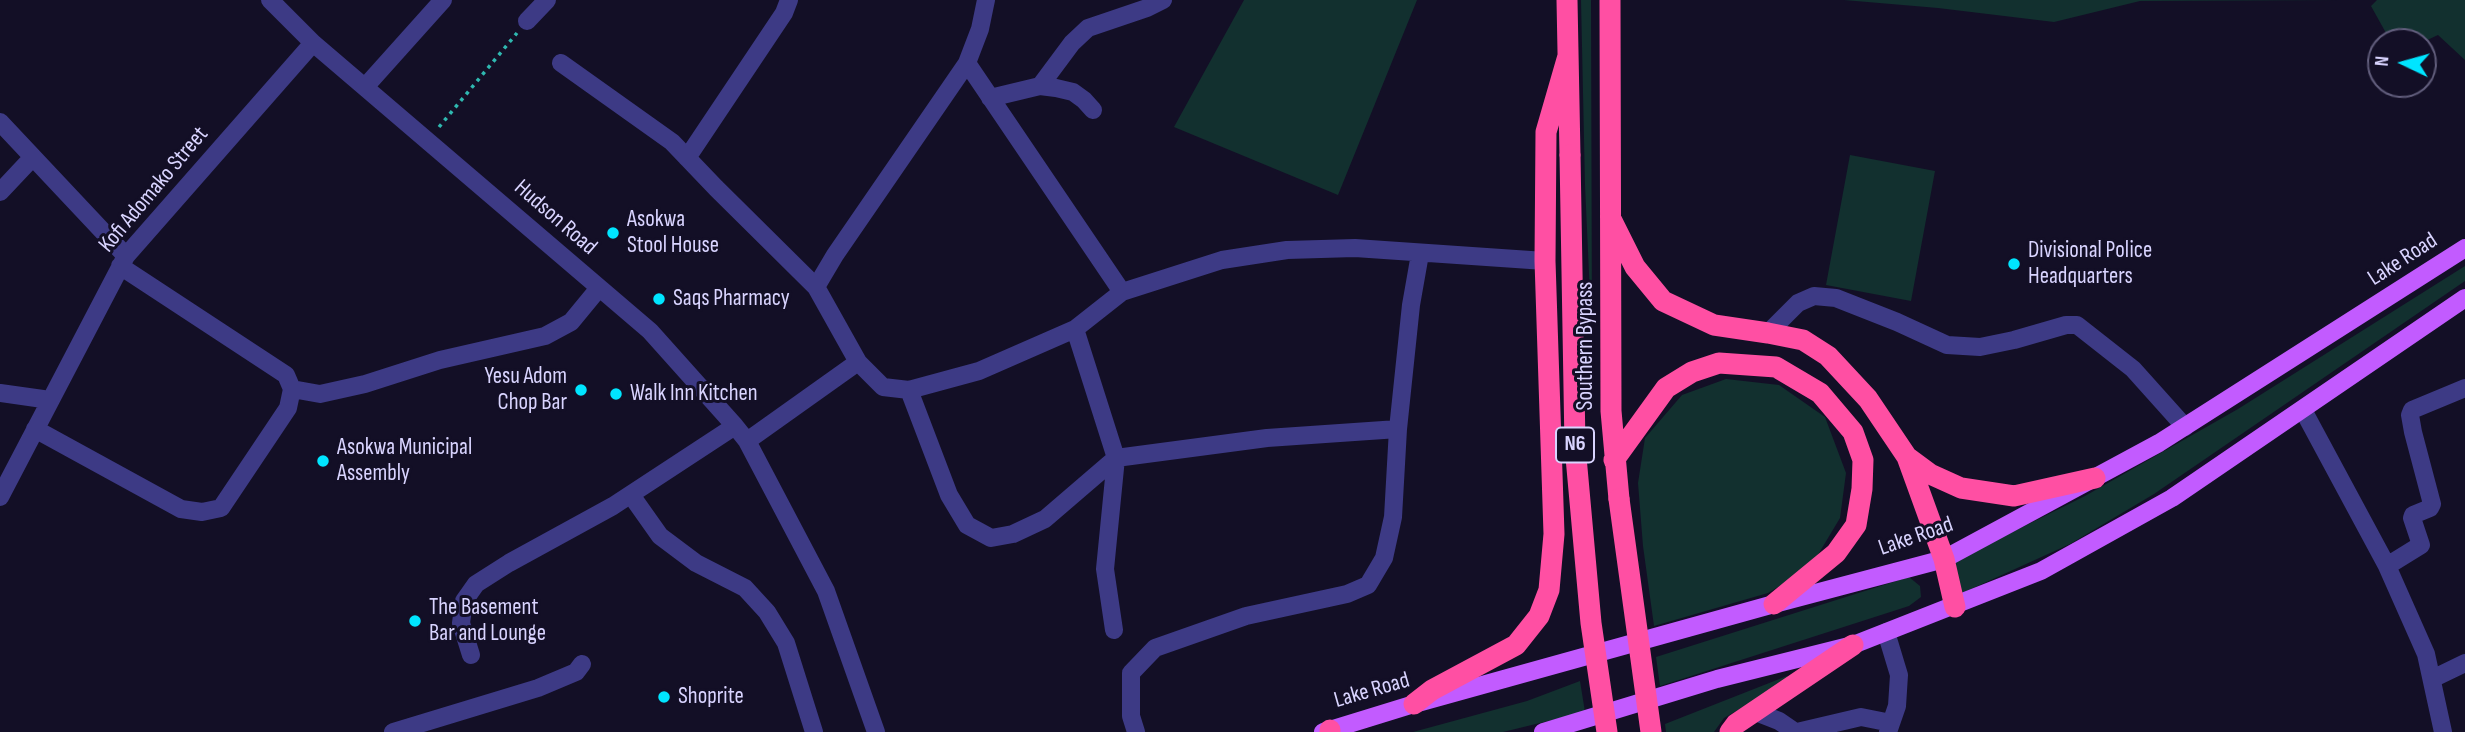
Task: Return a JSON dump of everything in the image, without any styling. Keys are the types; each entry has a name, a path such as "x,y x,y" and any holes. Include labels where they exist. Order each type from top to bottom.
{"highway":[{"name":"Southern Bypass","path":"1567,0 1575,446 1591,623 1607,732"},
{"name":"Southern Bypass","path":"1610,0 1611,411 1614,460 1651,732"},
{"path":"1414,704 1432,690 1516,645 1539,616 1549,590 1554,534 1545,261 1546,132 1568,56"},
{"path":"1612,221 1635,267 1663,301 1714,325 1803,340 1828,356 1868,399 1906,457 1944,559 1955,607"},
{"path":"1614,460 1666,388 1692,372 1718,363 1776,367 1820,393 1853,432 1863,460 1862,489 1856,525 1836,553 1774,604"},
{"path":"1906,457 1930,474 1961,488 2014,496 2095,478"},
{"path":"1730,732 1736,724 1853,645"}],"main road":[{"name":"Lake Road","path":"1328,731 1414,704 1944,559 2185,427 2465,248"},
{"path":"1543,732 1717,680 1853,645 2041,571 2172,498 2465,298"}],"street":[{"name":"Hudson Road","path":"271,0 313,43 650,331 735,426 747,441 825,591 876,732"},
{"path":"365,88 443,0"},
{"path":"527,21 547,0"},
{"path":"687,158 784,13 789,0"},
{"path":"816,287 835,255 967,63 980,29 986,0"},
{"path":"1040,86 1072,43 1088,28 1163,0"},
{"name":"Kofi Adomako Street","path":"0,497 123,261 313,43"},
{"path":"561,63 672,142 816,287 858,362 883,387 909,390 979,371 1074,330 1122,292 1222,260 1287,250 1355,248 1545,261"},
{"path":"967,63 1122,292"},
{"path":"990,98 1040,86 1073,92 1093,110"},
{"path":"0,122 123,261 286,375 292,389 288,408 221,508 202,512 181,509 35,429"},
{"path":"0,192 33,157"},
{"path":"1136,732 1132,716 1131,673 1155,648 1246,616 1347,594 1368,585 1384,558 1393,517 1398,429 1411,304 1420,254"},
{"path":"292,389 320,394 365,384 440,360 545,336 571,321 599,288"},
{"path":"1768,332 1798,303 1814,296 1836,298 1947,345 1980,347 2066,325 2077,326 2133,369 2185,427"},
{"path":"1074,330 1116,458 1105,569 1114,630"},
{"path":"747,441 858,362"},
{"path":"2387,566 2421,545 2413,514 2430,508 2432,503 2413,432 2410,415 2412,410 2465,388"},
{"path":"909,390 949,495 967,525 991,538 1013,534 1045,519 1116,458 1268,438 1398,429"},
{"path":"0,393 50,400"},
{"path":"2303,410 2387,566 2426,654 2443,732"},
{"path":"471,655 461,623 464,601 476,584 631,495 735,426"},
{"path":"631,495 660,536 696,563 745,588 767,612 786,643 814,732"},
{"path":"1756,712 1779,721 1796,732 1861,717 1890,727 1898,698 1899,675 1886,632"},
{"path":"2432,679 2465,663"},
{"path":"393,732 538,688 576,672 582,664"}],"path":[{"path":"428,141 527,21"}],"green space":[{"path":"1244,0 1417,0 1338,195 1174,127"},
{"path":"1581,0 1591,0 1592,340 1585,185"},
{"path":"1844,0 2338,0 2140,1 2054,22"},
{"path":"2377,0 2465,0 2465,60 2437,35 2437,28 2383,28 2371,6"},
{"path":"1850,155 1935,171 1911,301 1826,285"},
{"path":"2465,266 2465,281 2154,494 2070,544 1960,594 1948,564 2085,496 2238,409"},
{"path":"1726,379 1779,385 1825,417 1846,473 1840,518 1810,568 1768,593 1654,626 1638,483 1645,438 1682,395"},
{"path":"1909,577 1920,586 1921,597 1909,606 1660,686 1656,657"},
{"path":"1787,676 1792,684 1757,699 1724,718 1714,732 1666,732 1665,724"},
{"path":"1580,681 1585,712 1503,732 1413,732 1527,701"}],"place":[{"name":"Asokwa Stool House","path":"613,233"},
{"name":"Divisional Police Headquarters","path":"2014,264"},
{"name":"Saqs Pharmacy","path":"659,299"},
{"name":"Yesu Adom Chop Bar","path":"581,390"},
{"name":"Walk Inn Kitchen","path":"616,394"},
{"name":"Asokwa Municipal Assembly","path":"323,461"},
{"name":"The Basement Bar and Lounge","path":"415,621"},
{"name":"Shoprite","path":"664,697"}]}
